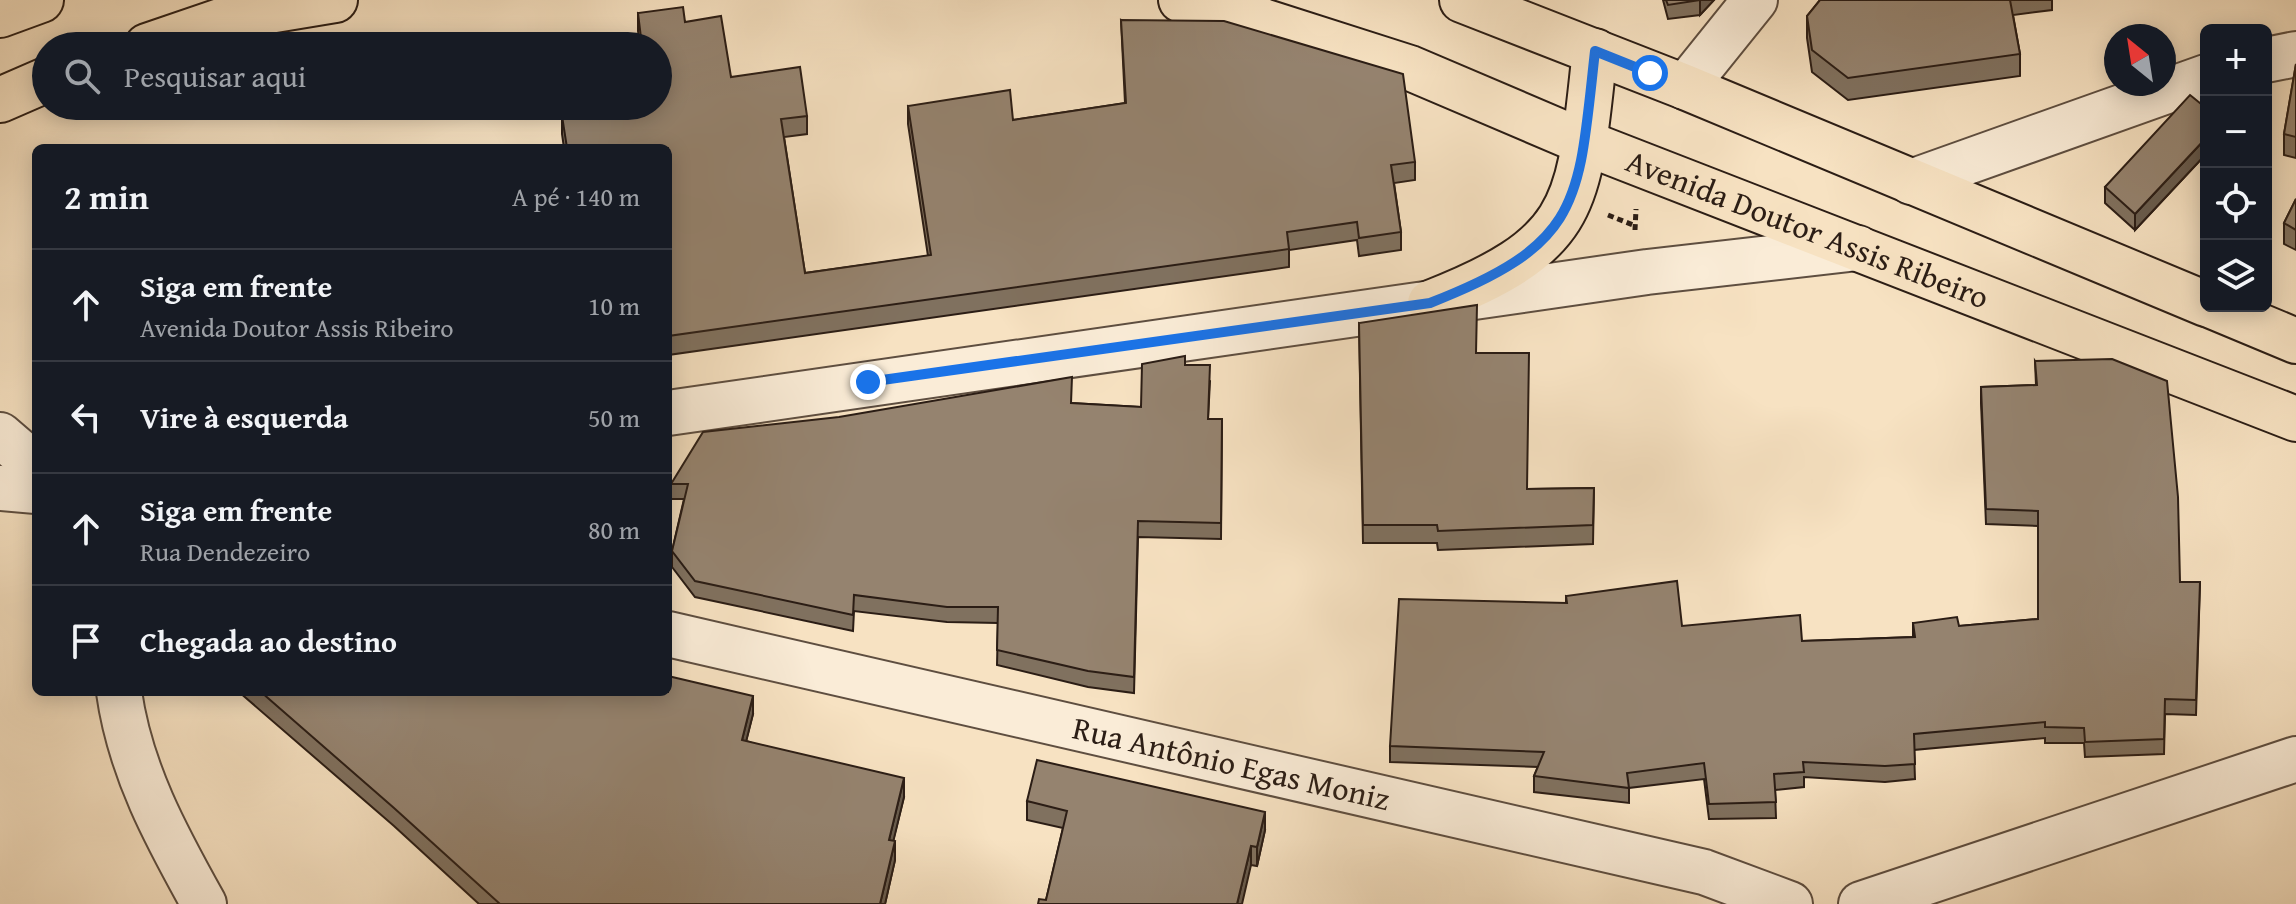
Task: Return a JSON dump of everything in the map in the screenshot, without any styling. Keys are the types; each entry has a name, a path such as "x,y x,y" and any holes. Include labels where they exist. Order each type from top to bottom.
{"main road":[{"path":"0,15 41,0"},
{"path":"188,32 232,17 335,0"},
{"name":"Avenida Doutor Assis Ribeiro","path":"1181,0 1263,21 1410,68 1586,143 2296,419"},
{"path":"1462,0 1685,87 2200,302"},
{"path":"1430,303 1485,281 1528,254 1557,225 1571,200 1586,143 1595,51"},
{"path":"0,100 32,86"},
{"path":"2226,312 2296,341"}],"street":[{"path":"1685,87 1755,0"},
{"path":"2272,59 2296,54"},
{"path":"1911,182 2200,79"},
{"path":"672,412 1647,272 1858,248"},
{"path":"0,435 32,463"},
{"path":"0,488 32,491"},
{"name":"Rua Antônio Egas Moniz","path":"672,635 1704,872 1790,904"},
{"path":"120,696 136,770 170,844 204,904"},
{"path":"1861,904 2296,759"}],"path":[{"path":"1637,239 1633,225 1638,200"},
{"path":"1608,215 1633,225"}],"building":[{"path":"1666,0 1700,0 1668,5"},
{"path":"1820,0 2010,0 2020,54 1848,78 1812,50 1807,16"},
{"path":"683,7 685,22 721,16 731,77 800,67 807,116 781,119 805,273 931,255 908,106 1010,90 1013,120 1126,103 1121,20 1224,21 1403,74 1415,162 1391,165 1401,232 1359,238 1357,222 1287,232 1289,249 672,335 672,144 566,144 563,120 672,120 672,32 640,32 638,13"},
{"path":"2296,64 2296,137 2284,134"},
{"path":"2190,95 2200,103 2200,144 2135,214 2105,187"},
{"path":"2296,199 2296,230 2284,223"},
{"path":"1477,305 1476,353 1529,353 1527,489 1594,488 1593,525 1438,531 1437,525 1363,525 1359,323"},
{"path":"1185,356 1185,365 1210,365 1208,419 1222,419 1221,523 1138,521 1134,677 1088,671 997,650 998,607 947,607 854,595 853,615 695,581 672,551 688,484 672,482 703,432 839,417 1072,377 1071,403 1141,407 1142,364"},
{"path":"2112,359 2167,381 2178,497 2180,582 2200,582 2196,700 2165,699 2164,739 2085,742 2084,728 2045,727 2045,722 1914,734 1915,764 1885,766 1803,762 1804,772 1774,774 1776,802 1709,804 1704,763 1627,773 1629,788 1534,776 1544,752 1390,746 1399,599 1567,603 1566,596 1677,581 1682,626 1800,615 1802,641 1915,637 1913,623 1957,617 1959,626 2038,619 2038,511 1986,509 1981,387 2037,385 2035,361"},
{"path":"672,677 753,696 742,740 904,778 889,840 895,841 880,904 500,904 266,696 672,696"},
{"path":"1037,760 1265,812 1257,847 1251,846 1237,904 1038,904 1039,899 1046,900 1067,811 1027,801"}],"route":[{"path":"868,382 1430,303 1485,281 1528,254 1557,225 1571,200 1581,169 1595,51 1650,73"}]}
